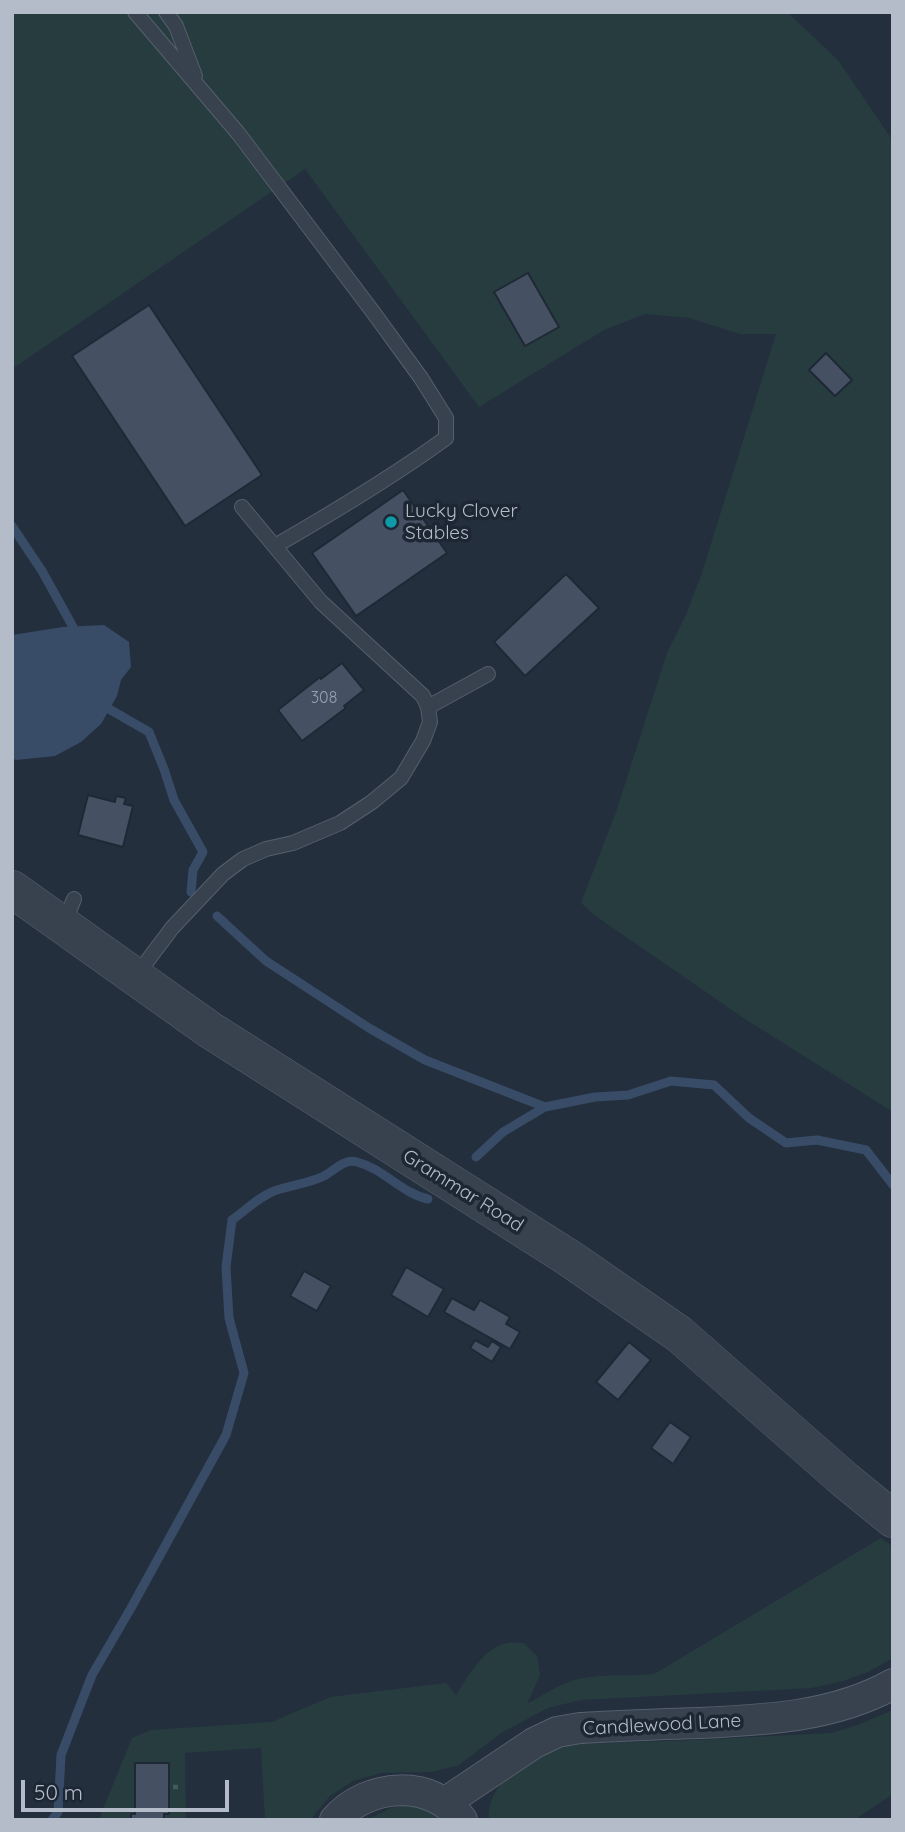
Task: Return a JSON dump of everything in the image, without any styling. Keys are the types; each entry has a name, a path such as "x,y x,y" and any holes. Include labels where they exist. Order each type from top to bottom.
{"street":[{"name":"Grammar Road","path":"12,889 69,912 135,977 210,1030 569,1258 678,1334 893,1519"},
{"name":"Candlewood Lane","path":"335,1820 356,1802 388,1791 417,1791 431,1795 454,1811 534,1743 557,1732 580,1728 767,1719 830,1709 875,1695 893,1684"}],"lane":[{"path":"135,12 238,133 373,312 446,418 446,438 387,479 275,546"},
{"path":"166,12 176,26 200,87"},
{"path":"135,977 172,928 223,874 243,859 266,849 293,843 340,822 372,802 401,778 423,741 430,722 423,696 321,602 242,508"},
{"path":"428,707 488,674"}],"path":[{"path":"173,1787 183,1787"}],"green space":[{"path":"12,12 787,12 838,60 893,141 893,1112 745,1019 597,917 581,903 616,812 667,653 702,573 776,334 740,334 689,318 645,314 604,330 479,407 305,169 12,369"},
{"path":"881,1538 893,1547 893,1658 868,1672 812,1688 581,1700 548,1708 501,1733 459,1765 432,1772 381,1773 353,1781 330,1796 310,1820 265,1820 261,1748 185,1753 186,1820 100,1820 132,1738 151,1730 272,1722 330,1697 446,1683 456,1695 484,1656 499,1645 509,1643 524,1643 537,1656 540,1675 527,1704 556,1687 577,1680 599,1676 654,1674"},
{"path":"893,1710 893,1794 854,1820 489,1820 492,1799 507,1779 535,1758 564,1745 831,1733"},
{"path":"410,1804 425,1809 440,1820 367,1820 391,1808"}],"water":[{"path":"104,625 129,642 131,667 121,680 117,696 101,724 81,742 55,756 16,760 12,758 12,635 63,627"}],"building":[{"path":"528,273 559,327 525,346 494,292"},
{"path":"149,305 262,475 185,526 72,356"},
{"path":"826,353 852,380 835,396 809,370"},
{"name":"Lucky Clover Stables","path":"403,490 447,553 356,616 312,553"},
{"path":"566,574 599,608 525,676 494,642"},
{"path":"342,663 364,690 344,706 346,708 302,741 278,710"},
{"path":"88,795 115,802 116,796 126,798 124,804 133,806 123,847 78,835"},
{"path":"406,1267 444,1289 428,1317 391,1295"},
{"path":"304,1271 331,1286 317,1311 290,1296"},
{"path":"452,1298 474,1310 480,1300 510,1317 506,1324 520,1332 510,1349 444,1312"},
{"path":"475,1340 488,1347 492,1341 501,1347 492,1362 470,1348"},
{"path":"629,1342 651,1360 618,1400 596,1382"},
{"path":"670,1422 691,1437 673,1464 651,1448"},
{"path":"135,1763 169,1763 169,1814 164,1814 164,1820 131,1820 131,1814 135,1814"}],"waterway":[{"path":"12,526 42,571 77,636"},
{"path":"104,700 109,709 149,732 174,800 203,852 193,870 191,892"},
{"path":"217,916 266,961 369,1028 425,1060 545,1107 595,1097 628,1095 671,1081 714,1085 749,1118 786,1143 817,1140 866,1150 893,1185"},
{"path":"476,1157 503,1132 545,1107"},
{"path":"52,1820 58,1812 61,1755 92,1675 226,1435 244,1373 229,1318 226,1267 232,1220 271,1192 319,1178 343,1163 352,1161 367,1165 409,1192 428,1199"}],"place":[{"name":"Lucky Clover Stables","path":"391,522"}]}
